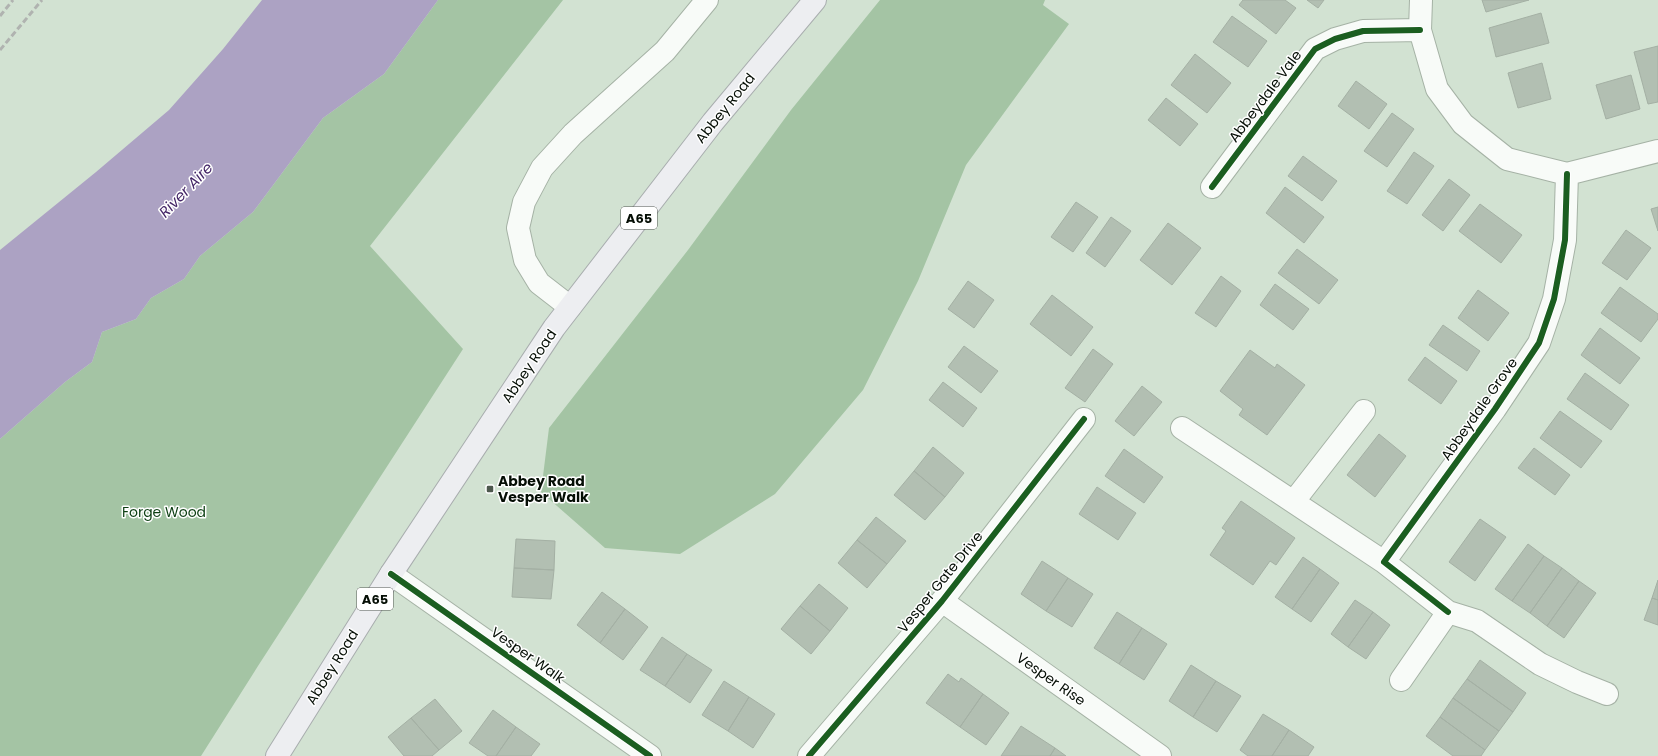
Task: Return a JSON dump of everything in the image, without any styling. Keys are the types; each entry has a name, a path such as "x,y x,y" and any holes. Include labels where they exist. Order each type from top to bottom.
{"main road":[{"name":"Abbey Road","path":"277,756 391,574 554,328 713,122 815,0"}],"street":[{"path":"570,308 539,283 525,260 518,228 524,202 542,168 573,134 665,51 707,0"},
{"path":"1422,0 1420,30 1437,89 1463,124 1507,159 1567,174 1658,152"},
{"name":"Abbeydale Vale","path":"1212,187 1314,50 1335,39 1363,31 1420,30"},
{"name":"Abbeydale Grove","path":"1384,562 1495,409 1539,343 1554,299 1565,240 1567,174"},
{"path":"1294,501 1364,412"},
{"name":"Vesper Gate Drive","path":"809,756 942,601 1084,419"},
{"path":"1182,428 1384,562 1448,612 1477,621 1540,664 1577,682 1607,694"},
{"name":"Vesper Walk","path":"391,574 650,756"},
{"name":"Vesper Rise","path":"942,601 1160,756"},
{"path":"1401,680 1448,612"}],"green space":[{"name":"Forge Wood","path":"438,0 563,0 370,246 463,349 201,756 0,756 0,439 65,382 92,362 102,332 136,319 151,298 184,279 200,256 253,212 323,118 384,74"},
{"path":"880,0 1045,0 1043,5 1069,24 966,165 918,281 863,390 775,494 680,554 605,548 541,492 549,428 688,250 791,110"}],"water":[{"name":"River Aire","path":"262,0 438,0 384,74 323,118 253,212 200,256 184,279 151,298 136,319 102,332 92,362 65,382 0,439 0,250 169,110 223,49"}],"building":[{"path":"1243,0 1285,0 1296,8 1276,34 1239,5"},
{"path":"1307,0 1324,0 1318,8"},
{"path":"1482,0 1529,0 1486,12"},
{"path":"1541,13 1549,43 1496,57 1489,28"},
{"path":"1232,16 1267,41 1248,67 1213,42"},
{"path":"1658,46 1658,102 1648,104 1634,52"},
{"path":"1195,54 1231,83 1207,113 1171,85"},
{"path":"1542,63 1551,99 1518,108 1508,73"},
{"path":"1631,75 1640,109 1606,119 1596,85"},
{"path":"1356,81 1387,104 1369,129 1338,106"},
{"path":"1166,98 1198,124 1180,146 1148,120"},
{"path":"1392,113 1414,129 1387,167 1364,151"},
{"path":"1414,152 1434,166 1407,204 1387,191"},
{"path":"1303,156 1337,181 1322,201 1288,176"},
{"path":"1449,179 1470,195 1443,231 1422,215"},
{"path":"1285,187 1324,217 1304,243 1266,213"},
{"path":"1076,202 1098,217 1073,252 1051,237"},
{"path":"1480,204 1522,235 1501,263 1459,231"},
{"path":"1658,207 1658,231 1651,209"},
{"path":"1111,217 1131,231 1105,267 1086,253"},
{"path":"1168,223 1201,248 1172,285 1140,260"},
{"path":"1626,230 1651,248 1627,280 1602,263"},
{"path":"1297,249 1338,280 1319,304 1278,273"},
{"path":"1221,276 1241,291 1216,327 1195,313"},
{"path":"968,281 994,300 974,328 948,309"},
{"path":"1275,284 1309,309 1293,330 1260,305"},
{"path":"1620,287 1658,314 1658,319 1641,342 1601,313"},
{"path":"1478,290 1509,313 1488,341 1458,318"},
{"path":"1052,295 1093,327 1071,356 1030,324"},
{"path":"1443,325 1480,351 1467,371 1429,345"},
{"path":"1600,328 1640,358 1620,384 1581,355"},
{"path":"964,346 998,371 981,393 948,367"},
{"path":"1093,349 1113,364 1085,402 1065,388"},
{"path":"1250,350 1275,368 1277,364 1305,385 1267,435 1239,415 1243,409 1220,391"},
{"path":"1425,357 1457,381 1441,404 1408,380"},
{"path":"1585,373 1629,405 1611,430 1567,399"},
{"path":"943,382 977,408 963,427 929,400"},
{"path":"1142,386 1162,402 1134,436 1115,421"},
{"path":"1560,411 1602,441 1581,468 1540,438"},
{"path":"1379,434 1406,456 1375,497 1347,475"},
{"path":"933,447 964,473 945,497 914,471"},
{"path":"1534,448 1570,475 1555,495 1518,468"},
{"path":"1124,449 1163,477 1144,503 1105,476"},
{"path":"914,471 945,497 925,520 894,495"},
{"path":"1097,487 1136,513 1118,540 1079,514"},
{"path":"1241,501 1295,538 1276,565 1270,561 1253,585 1210,555 1226,531 1222,528"},
{"path":"876,517 906,541 887,564 857,540"},
{"path":"1480,519 1506,537 1475,581 1449,562"},
{"path":"516,539 555,541 554,570 514,568"},
{"path":"857,540 887,564 867,588 838,563"},
{"path":"1528,544 1544,556 1512,601 1495,589"},
{"path":"1544,556 1562,568 1530,613 1512,601"},
{"path":"1303,557 1320,569 1292,609 1275,597"},
{"path":"1042,561 1068,578 1046,611 1021,594"},
{"path":"514,568 554,570 551,599 512,597"},
{"path":"1562,568 1579,581 1547,626 1530,613"},
{"path":"1320,569 1339,583 1311,622 1292,609"},
{"path":"1068,578 1093,594 1072,627 1046,611"},
{"path":"1658,580 1658,600 1652,598"},
{"path":"1579,581 1596,593 1564,638 1547,626"},
{"path":"819,584 848,608 830,631 800,606"},
{"path":"602,592 625,609 600,643 577,625"},
{"path":"1652,598 1658,600 1658,625 1644,620"},
{"path":"1355,600 1373,612 1348,647 1331,634"},
{"path":"800,606 830,631 811,654 781,629"},
{"path":"625,609 648,627 623,660 600,643"},
{"path":"1117,612 1142,628 1119,664 1094,648"},
{"path":"1373,612 1390,625 1366,659 1348,647"},
{"path":"1142,628 1167,644 1144,680 1119,664"},
{"path":"662,637 687,654 665,686 640,670"},
{"path":"687,654 712,670 690,703 665,686"},
{"path":"1480,660 1526,693 1513,712 1467,679"},
{"path":"1191,665 1216,681 1193,717 1169,701"},
{"path":"948,674 959,682 961,678 983,694 960,727 926,703"},
{"path":"1467,679 1513,712 1499,731 1453,698"},
{"path":"724,681 749,697 728,731 702,715"},
{"path":"1216,681 1241,696 1217,732 1193,717"},
{"path":"983,694 1009,713 986,745 960,727"},
{"path":"749,697 775,714 753,748 728,731"},
{"path":"1453,698 1499,731 1485,750 1440,717"},
{"path":"435,699 462,731 439,750 411,718"},
{"path":"493,710 516,727 496,756 488,756 469,743"},
{"path":"1263,714 1289,730 1272,756 1248,756 1240,750"},
{"path":"1440,717 1485,750 1481,756 1453,756 1426,736"},
{"path":"411,718 439,750 432,756 404,756 388,737"},
{"path":"1021,726 1055,748 1050,756 1001,756"},
{"path":"516,727 540,744 531,756 496,756"},
{"path":"1289,730 1314,747 1308,756 1272,756"},
{"path":"1055,748 1066,756 1050,756"}],"railway":[{"path":"0,16 13,0"},
{"path":"0,50 42,0"}],"cycle path":[{"path":"1212,187 1315,49 1335,39 1363,31 1420,30"},
{"path":"1448,612 1384,562 1495,409 1539,343 1554,299 1565,240 1567,174"},
{"path":"809,756 942,601 1084,419"},
{"path":"391,574 650,756"}],"place":[{"name":"Abbey Road Vesper Walk","path":"490,489"}]}
